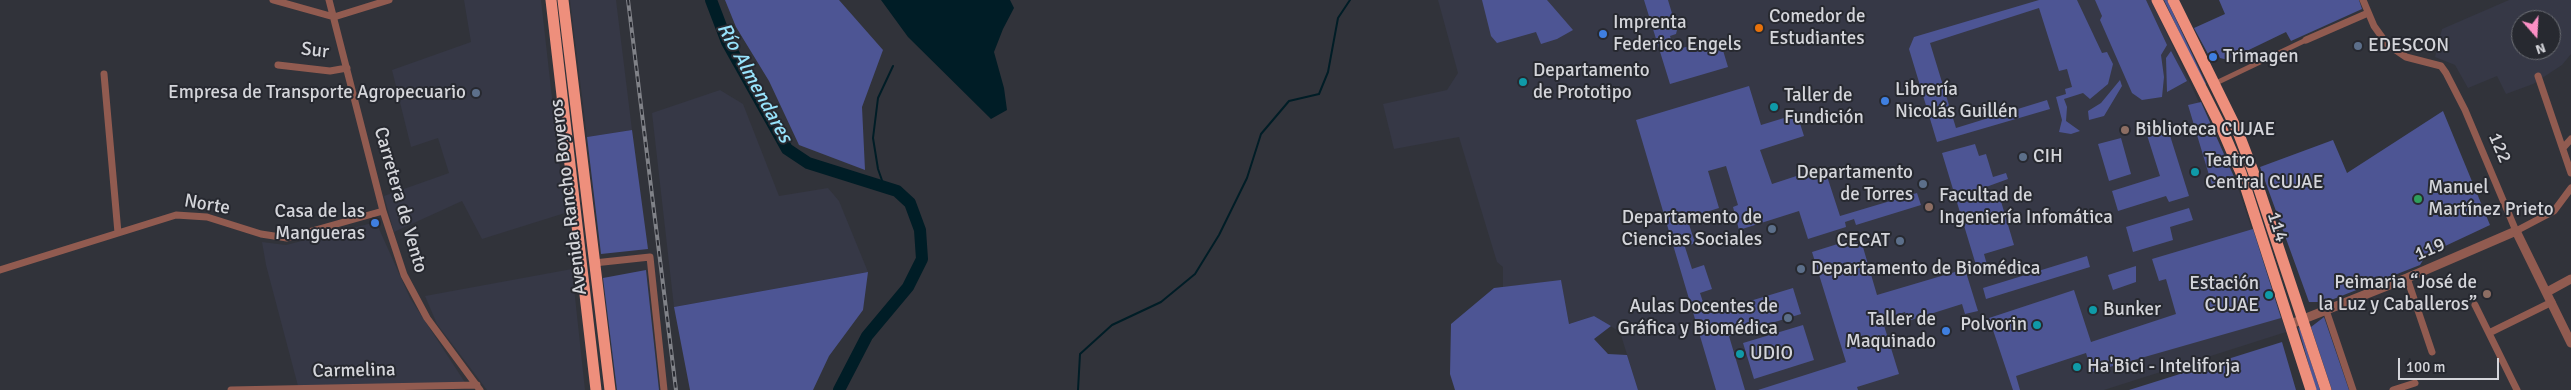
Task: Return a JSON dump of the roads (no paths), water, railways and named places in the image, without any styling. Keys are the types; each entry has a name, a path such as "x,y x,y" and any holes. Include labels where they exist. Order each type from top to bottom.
{"highway":[{"name":"Avenida Rancho Boyeros","path":"551,0 596,390"},
{"name":"Avenida Rancho Boyeros","path":"563,0 610,390"},
{"name":"114","path":"2157,0 2222,129 2241,173 2311,390"},
{"name":"114","path":"2174,0 2238,132 2304,319 2326,390"}],"street":[{"path":"273,0 334,17 389,0"},
{"name":"Carretera de Vento","path":"329,0 383,211 409,289 427,318 479,388"},
{"name":"122","path":"2363,0 2379,35 2387,44 2406,58 2441,66 2446,73 2465,110 2516,231 2571,343"},
{"path":"2214,84 2368,13"},
{"name":"Sur","path":"278,65 330,71 347,68"},
{"path":"104,74 118,233"},
{"path":"2538,76 2571,173"},
{"path":"2563,148 2571,140"},
{"name":"119","path":"2290,324 2407,278 2516,231 2554,211 2571,188"},
{"name":"Norte","path":"0,270 176,214 207,217 261,234 287,238 383,211"},
{"path":"594,263 650,257 664,390"},
{"path":"2407,278 2432,352"},
{"path":"2547,292 2571,279"},
{"path":"2489,333 2552,302"},
{"path":"2475,305 2516,390"},
{"path":"2326,310 2353,390"},
{"path":"2393,390 2415,383"},
{"name":"Carmelina","path":"231,390 479,388"}],"waterway":[{"name":"Río Almendares","path":"711,0 727,42 787,149 808,163 897,191 910,203 920,230 922,259 908,287 867,336 839,390"},
{"path":"1078,390 1080,354 1112,325 1161,302 1195,274 1219,235 1247,178 1261,134 1289,101 1319,94 1328,72 1338,18 1350,0"},
{"path":"884,186 878,169 873,138 878,98 893,66"}],"railway":[{"path":"628,0 676,390"}],"place":[{"name":"Comedor de Estudiantes","path":"1759,28"},
{"name":"Imprenta Federico Engels","path":"1603,34"},
{"name":"EDESCON","path":"2358,46"},
{"name":"Trimagen","path":"2213,57"},
{"name":"Departamento de Prototipo","path":"1523,82"},
{"name":"Empresa de Transporte Agropecuario","path":"476,93"},
{"name":"Librería Nicolás Guillén","path":"1885,101"},
{"name":"Taller de Fundición","path":"1774,107"},
{"name":"Biblioteca CUJAE","path":"2125,130"},
{"name":"CIH","path":"2023,157"},
{"name":"Teatro Central CUJAE","path":"2195,172"},
{"name":"Departamento de Torres","path":"1923,184"},
{"name":"Manuel Martínez Prieto","path":"2418,199"},
{"name":"Facultad de Ingeniería Infomática","path":"1929,207"},
{"name":"Casa de las Mangueras","path":"375,223"},
{"name":"Departamento de Ciencias Sociales","path":"1772,229"},
{"name":"CECAT","path":"1900,241"},
{"name":"Departamento de Biomédica","path":"1801,269"},
{"name":"Peimaria “José de la Luz y Caballeros”","path":"2487,294"},
{"name":"Estación CUJAE","path":"2269,295"},
{"name":"Bunker","path":"2093,310"},
{"name":"Aulas Docentes de Gráfica y Biomédica","path":"1788,318"},
{"name":"Polvorin","path":"2037,325"},
{"name":"Taller de Maquinado","path":"1946,331"},
{"name":"UDIO","path":"1740,354"},
{"name":"Ha'Bici - Inteliforja","path":"2077,367"}]}
